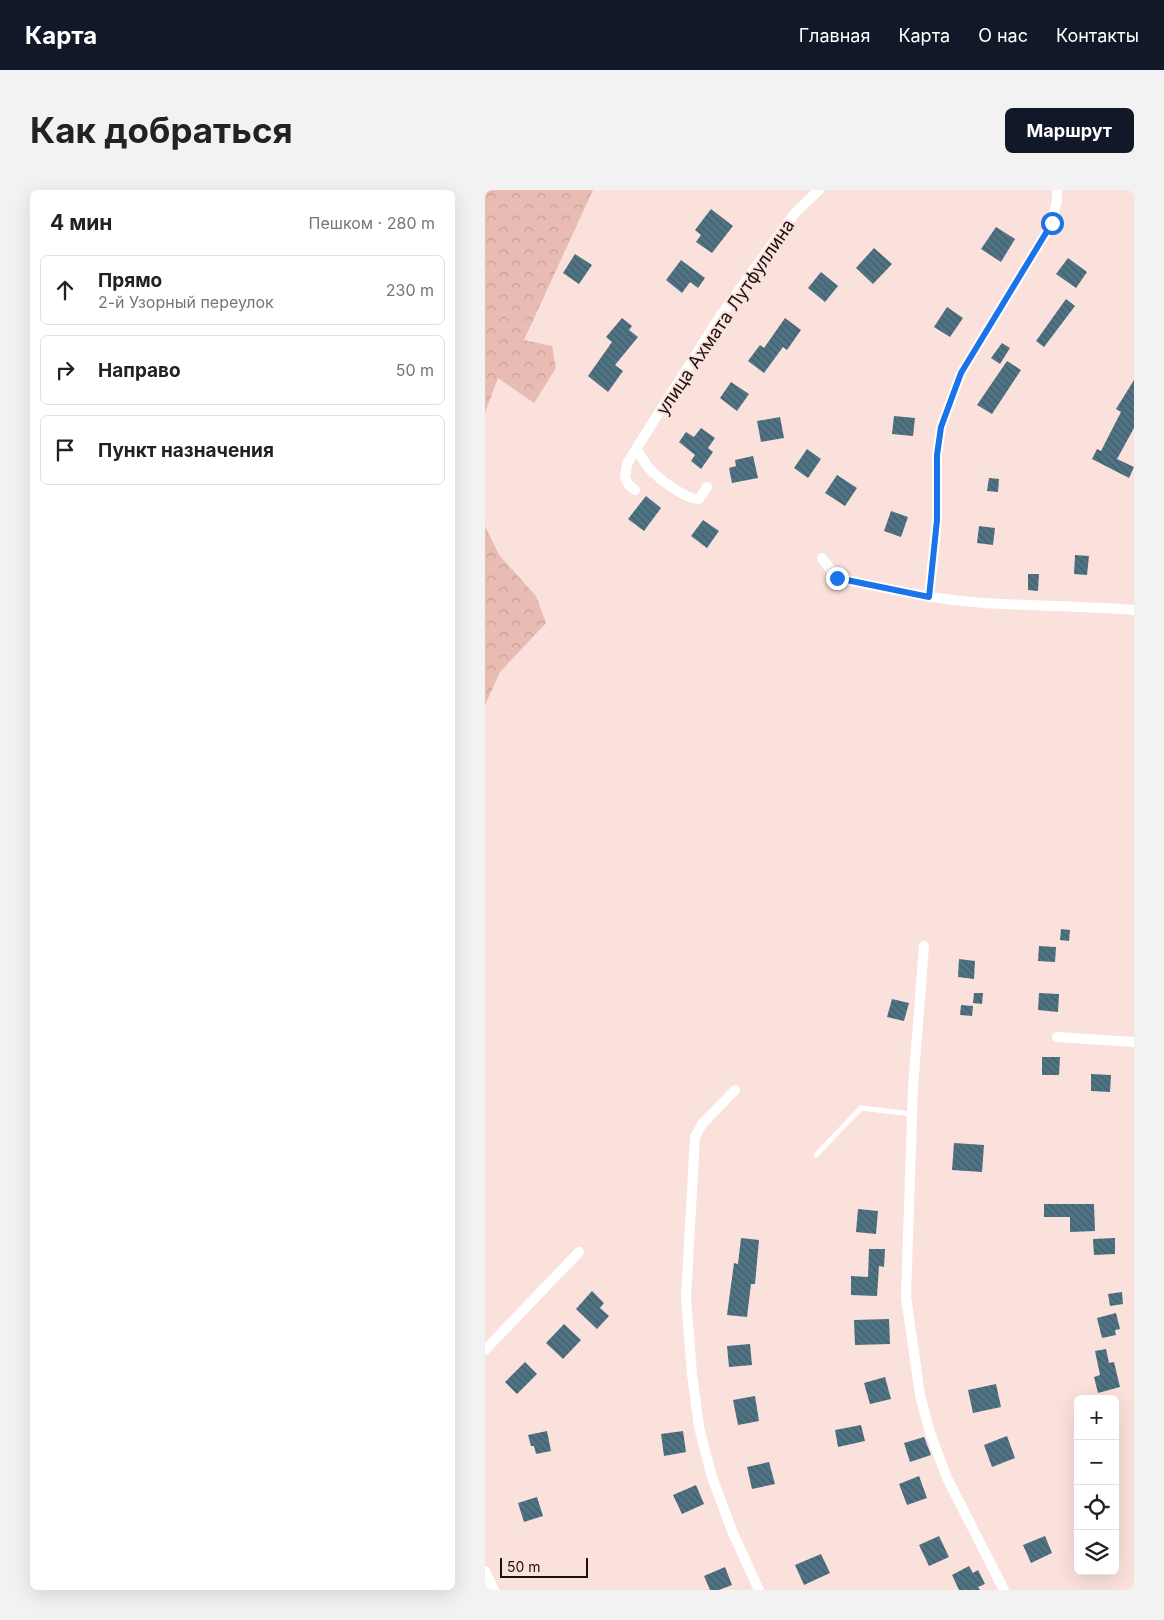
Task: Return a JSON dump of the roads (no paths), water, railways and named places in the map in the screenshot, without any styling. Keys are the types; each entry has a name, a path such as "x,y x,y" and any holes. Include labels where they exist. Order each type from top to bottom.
{"street":[{"name":"улица Ахмата Лутфуллина","path":"635,490 625,478 627,464 636,449 721,315 795,214 819,190"},
{"path":"929,597 937,520 937,455 941,427 961,373 1052,223 1057,190"},
{"path":"636,449 654,474 681,493 694,499 699,499 707,486"},
{"path":"822,558 837,578 929,597 984,603 1083,606 1134,610"},
{"path":"924,946 913,1088 906,1296 920,1395 930,1433 947,1478 1004,1590"},
{"path":"1057,1037 1134,1042"},
{"path":"735,1090 702,1124 695,1137 686,1298 692,1374 699,1427 711,1474 732,1530 759,1590"},
{"path":"485,1350 579,1252"},
{"path":"485,1571 494,1590"}],"lane":[{"path":"816,1155 861,1108 912,1114"}]}
